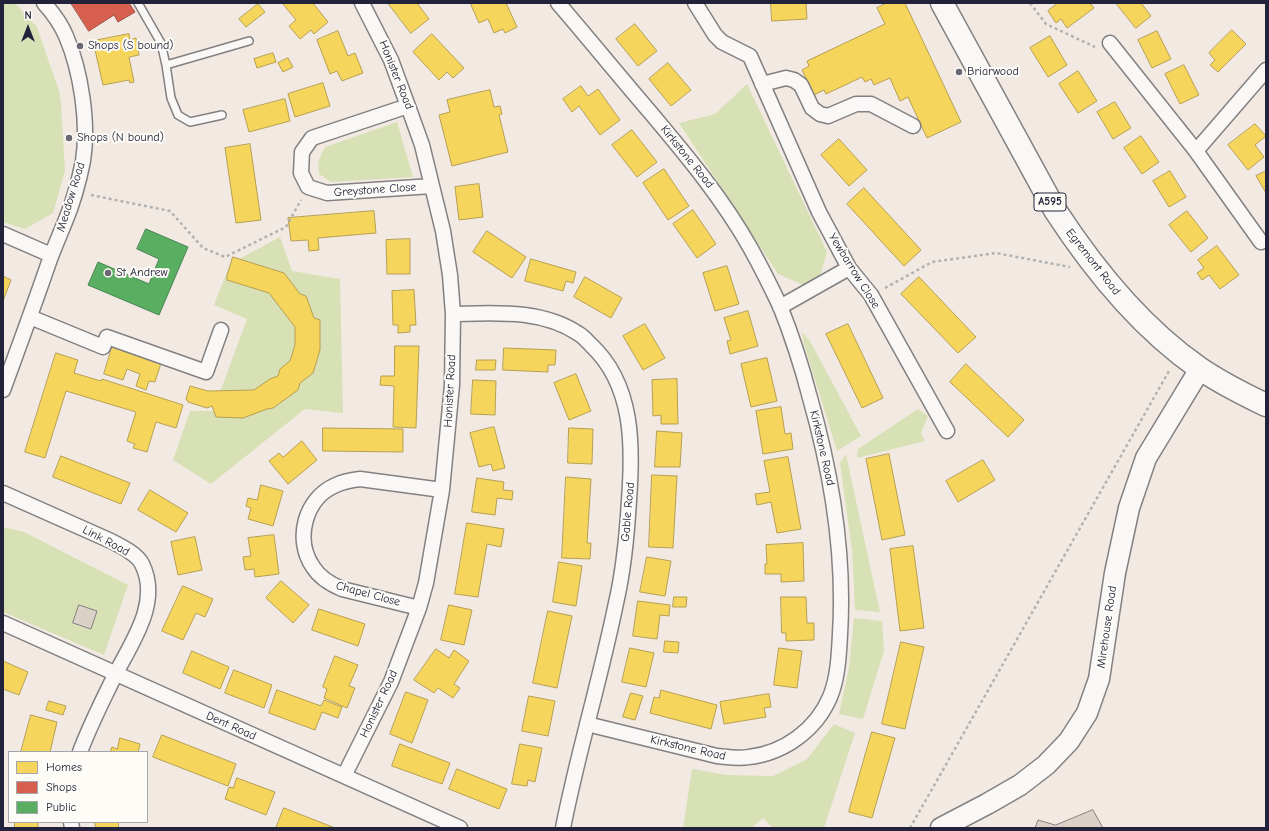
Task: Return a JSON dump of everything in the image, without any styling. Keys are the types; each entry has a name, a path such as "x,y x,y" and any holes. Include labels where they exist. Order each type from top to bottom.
{"highway":[{"name":"Egremont Road","path":"942,3 1055,210 1076,243 1099,274 1124,302 1179,353 1200,369 1266,405"}],"street":[{"name":"Meadow Road","path":"3,390 51,256 66,221 75,191 85,137 84,107 79,81 66,36 54,15 44,3"},
{"name":"Honister Road","path":"344,776 391,682 419,608 426,583 442,490 452,385 453,314 450,275 443,231 422,145 391,60 362,3"},
{"name":"Kirkstone Road","path":"558,3 695,166 715,192 751,248 780,307 798,358 817,422 837,525 840,553 842,609 840,646 835,683 823,711 814,723 791,743 763,755 748,758 732,758 717,756 587,724"},
{"name":"Yewbarrow Close","path":"695,3 715,35 722,42 750,56 818,212 850,268 871,295 947,431"},
{"path":"1110,43 1196,151 1261,242"},
{"path":"1196,151 1266,70"},
{"path":"762,84 786,78 794,80 801,85 812,108 820,114 828,116 856,104 871,104 913,126"},
{"path":"308,187 301,173 302,152 312,138 408,106"},
{"name":"Greystone Close","path":"308,187 327,194 432,186"},
{"path":"3,234 51,256"},
{"path":"780,307 850,268"},
{"name":"Gable Road","path":"453,314 515,313 537,317 560,324 580,334 598,352 611,369 622,393 628,417 631,442 631,474 623,565 616,603 563,828"},
{"path":"30,317 103,347 107,337 206,372 221,330"},
{"name":"Mirehouse Road","path":"941,828 1020,785 1046,765 1069,741 1087,713 1099,678 1115,573 1129,508 1146,458 1200,369"},
{"name":"Chapel Close","path":"419,608 342,589 321,577 313,568 307,557 303,540 305,522 309,510 325,491 348,481 360,479 442,490"},
{"name":"Link Road","path":"3,493 127,549 142,563 147,578 148,594 145,611 139,628 115,675 80,751"},
{"name":"Dent Road","path":"3,623 115,675 458,828"}],"lane":[{"path":"138,3 161,43 171,98 178,115 190,122 222,115"},
{"path":"166,65 249,41"}],"path":[{"path":"1030,3 1046,24 1096,47"},
{"path":"75,191 170,211 203,248 224,257 286,227 308,187"},
{"path":"871,295 932,262 996,253 1099,274"},
{"path":"910,828 1179,353"}],"green space":[{"path":"3,3 15,3 37,27 59,91 61,103 65,171 53,213 25,229 3,222"},
{"path":"747,84 827,252 820,276 803,285 778,274 679,123 715,114"},
{"path":"397,122 413,177 331,182 319,174 318,161 325,147"},
{"path":"280,237 292,271 340,279 343,413 305,409 211,484 173,460 190,411 213,411 247,319 214,305 230,264"},
{"path":"802,332 810,341 861,436 837,451 804,344"},
{"path":"918,409 928,416 921,433 925,441 857,458 858,449"},
{"path":"846,454 880,612 855,610 852,551 840,463"},
{"path":"3,527 24,532 128,585 104,655 3,612"},
{"path":"854,618 882,621 884,651 863,719 839,714 849,668"},
{"path":"834,724 855,733 824,828 773,828 763,818 752,828 683,828 692,769 727,775 773,776 807,759"}],"building: Homes":[{"path":"313,3 328,22 314,34 311,30 300,39 289,26 296,20 283,4"},
{"path":"388,3 417,3 429,19 411,33"},
{"path":"474,3 506,3 517,27 505,33 503,29 494,33 488,19 479,23 471,5"},
{"path":"771,3 806,3 807,19 772,21"},
{"path":"887,3 905,3 961,122 927,138 908,97 900,101 890,78 874,85 871,79 865,82 862,77 826,94 824,90 814,95 802,70 809,66 807,61 885,24 877,8"},
{"path":"1058,3 1090,3 1094,8 1067,28 1061,19 1056,23 1048,11"},
{"path":"1116,3 1141,3 1151,16 1136,28"},
{"path":"258,4 265,12 246,27 239,19"},
{"path":"635,24 657,51 638,66 616,39"},
{"path":"1232,30 1246,44 1218,72 1210,65 1215,60 1209,53"},
{"path":"338,31 348,56 355,53 363,73 342,81 337,71 330,74 317,40"},
{"path":"1157,31 1171,59 1152,68 1138,40"},
{"path":"129,34 130,40 136,38 139,55 129,57 134,82 130,83 129,80 103,85 93,41"},
{"path":"432,34 464,68 453,78 447,72 439,80 413,52"},
{"path":"1050,36 1067,65 1048,77 1030,48"},
{"path":"273,53 276,62 257,68 254,59"},
{"path":"288,58 293,67 283,72 278,63"},
{"path":"668,63 691,90 671,106 649,79"},
{"path":"1184,65 1199,95 1180,104 1165,74"},
{"path":"1078,71 1097,101 1078,113 1059,84"},
{"path":"323,83 330,106 295,117 288,94"},
{"path":"581,86 588,96 598,89 620,120 600,135 579,106 572,112 563,99"},
{"path":"490,90 494,107 500,106 502,114 499,115 508,152 452,166 439,115 450,112 447,100"},
{"path":"285,99 290,121 249,132 243,110"},
{"path":"1115,102 1131,128 1113,139 1097,112"},
{"path":"1255,124 1266,136 1255,145 1264,157 1248,170 1228,145"},
{"path":"632,130 657,162 637,177 612,145"},
{"path":"1141,136 1159,162 1142,174 1124,148"},
{"path":"839,139 867,170 849,186 821,155"},
{"path":"250,144 261,220 236,223 225,148"},
{"path":"664,169 689,206 668,220 643,183"},
{"path":"1170,171 1186,197 1169,207 1153,181"},
{"path":"1266,171 1266,193 1256,176"},
{"path":"479,184 483,217 459,220 455,187"},
{"path":"864,188 921,250 904,266 847,204"},
{"path":"693,210 716,244 697,258 673,224"},
{"path":"374,211 376,233 318,238 319,250 309,251 308,240 291,241 288,218"},
{"path":"1187,211 1208,238 1191,252 1169,225"},
{"path":"487,231 526,257 512,278 473,252"},
{"path":"410,239 410,274 387,274 386,240"},
{"path":"1217,246 1239,275 1220,289 1209,275 1202,280 1197,273 1204,268 1198,260"},
{"path":"233,257 284,273 300,294 306,296 314,318 320,320 320,350 313,373 300,383 298,390 273,408 243,418 216,417 212,406 207,408 188,402 186,399 190,386 208,391 254,390 270,379 278,376 280,369 290,361 295,345 295,327 269,293 227,280"},
{"path":"531,259 576,272 573,283 566,281 563,291 525,281"},
{"path":"727,266 739,304 715,311 703,273"},
{"path":"3,276 11,280 3,301"},
{"path":"585,277 622,298 611,318 574,297"},
{"path":"919,277 976,337 958,353 901,294"},
{"path":"414,290 416,325 410,325 410,332 398,333 398,325 393,325 392,291"},
{"path":"748,311 758,346 730,354 727,341 731,340 724,318"},
{"path":"645,324 665,358 643,370 623,336"},
{"path":"848,324 883,398 862,408 826,334"},
{"path":"113,344 162,360 155,382 149,381 146,390 136,386 140,374 127,369 123,380 104,374"},
{"path":"395,346 419,346 416,428 393,427 394,386 380,385 381,376 394,376"},
{"path":"504,348 556,350 555,365 548,365 548,372 503,370"},
{"path":"56,353 78,360 74,373 101,381 102,379 183,405 176,428 156,422 147,452 133,448 135,444 127,441 136,412 66,391 45,458 25,452"},
{"path":"767,358 777,401 751,407 741,364"},
{"path":"477,360 496,360 495,370 476,370"},
{"path":"966,364 1024,420 1008,437 950,382"},
{"path":"576,374 591,411 569,420 554,383"},
{"path":"677,379 678,424 661,424 661,415 653,416 652,380"},
{"path":"473,380 496,381 495,415 471,414"},
{"path":"781,407 785,434 791,433 793,449 763,454 756,411"},
{"path":"494,427 505,468 493,471 491,464 479,467 470,433"},
{"path":"323,428 403,429 403,452 323,451"},
{"path":"569,428 593,429 592,464 568,463"},
{"path":"657,431 682,433 680,467 655,467"},
{"path":"302,441 317,460 288,484 269,461 279,453 283,457"},
{"path":"889,454 905,535 882,540 866,459"},
{"path":"61,456 130,483 121,504 53,477"},
{"path":"788,457 801,529 777,533 771,502 757,505 755,494 770,492 764,461"},
{"path":"983,460 995,480 958,502 946,481"},
{"path":"652,475 677,476 673,548 649,547"},
{"path":"566,477 591,479 587,543 591,543 590,559 562,558"},
{"path":"477,478 504,482 503,490 513,491 512,500 497,498 495,515 472,512"},
{"path":"261,485 283,491 273,526 248,519 251,508 246,506 248,498 257,500"},
{"path":"150,490 188,513 176,532 138,510"},
{"path":"467,523 504,529 501,547 487,544 478,597 455,594"},
{"path":"274,535 279,574 255,577 254,569 245,570 243,557 251,556 248,538"},
{"path":"195,537 202,570 178,575 171,542"},
{"path":"803,543 804,581 781,582 781,574 765,574 765,564 767,564 766,545"},
{"path":"913,546 924,628 900,631 890,549"},
{"path":"647,557 671,561 665,596 640,592"},
{"path":"559,562 582,566 576,606 553,602"},
{"path":"281,581 309,605 293,623 266,598"},
{"path":"183,586 213,599 205,617 196,613 183,640 162,631"},
{"path":"674,597 687,597 686,607 673,607"},
{"path":"781,597 806,597 807,623 814,623 814,640 786,641 786,633 782,633"},
{"path":"638,601 670,605 669,616 660,615 657,639 633,636"},
{"path":"449,605 472,610 464,645 441,640"},
{"path":"319,609 365,624 358,646 312,630"},
{"path":"548,611 572,616 557,688 533,683"},
{"path":"665,641 679,642 678,653 664,652"},
{"path":"901,642 924,647 905,729 882,724"},
{"path":"630,648 654,653 646,687 622,682"},
{"path":"779,648 802,651 797,688 774,685"},
{"path":"436,649 449,658 454,650 469,661 454,684 460,688 453,698 438,688 434,693 414,680"},
{"path":"192,651 229,667 220,689 183,673"},
{"path":"335,656 358,665 349,686 355,688 347,708 324,698 327,689 323,687"},
{"path":"3,661 28,672 19,695 3,689"},
{"path":"234,670 272,685 264,708 225,693"},
{"path":"277,690 321,706 324,700 342,707 338,718 322,712 315,730 269,713"},
{"path":"661,690 717,705 711,729 650,713 654,697 659,698"},
{"path":"406,692 428,700 412,743 390,734"},
{"path":"631,693 643,696 635,720 623,717"},
{"path":"769,694 771,707 764,708 766,717 724,724 720,702"},
{"path":"529,696 555,701 548,736 522,731"},
{"path":"49,701 66,706 63,715 46,710"},
{"path":"31,715 57,722 50,751 21,751"},
{"path":"872,732 895,738 872,818 849,812"},
{"path":"162,735 236,764 228,786 153,757"},
{"path":"120,738 140,744 138,751 110,751 112,747 117,749"},
{"path":"400,744 450,763 442,784 392,766"},
{"path":"520,744 542,748 535,782 528,780 527,786 512,784"},
{"path":"457,769 507,789 499,809 449,789"},
{"path":"237,778 275,792 266,815 225,799 229,787 233,788"},
{"path":"284,808 335,828 276,828"},
{"path":"15,823 38,823 38,828 15,828"},
{"path":"95,823 118,823 119,828 96,828"}],"building: Shops":[{"path":"71,3 129,3 135,12 118,22 114,15 89,31"}],"building: Public":[{"name":"St Andrew","path":"146,229 188,247 159,315 88,285 98,262 149,284 159,259 137,249"}],"building: Other":[{"path":"79,605 97,611 91,629 73,623"},
{"path":"1093,810 1103,828 1035,828 1038,820 1055,825"}],"place":[{"name":"Shops (S bound)","path":"80,46"},
{"name":"Briarwood","path":"959,72"},
{"name":"Shops (N bound)","path":"69,138"},
{"name":"St Andrew","path":"108,273"}]}
